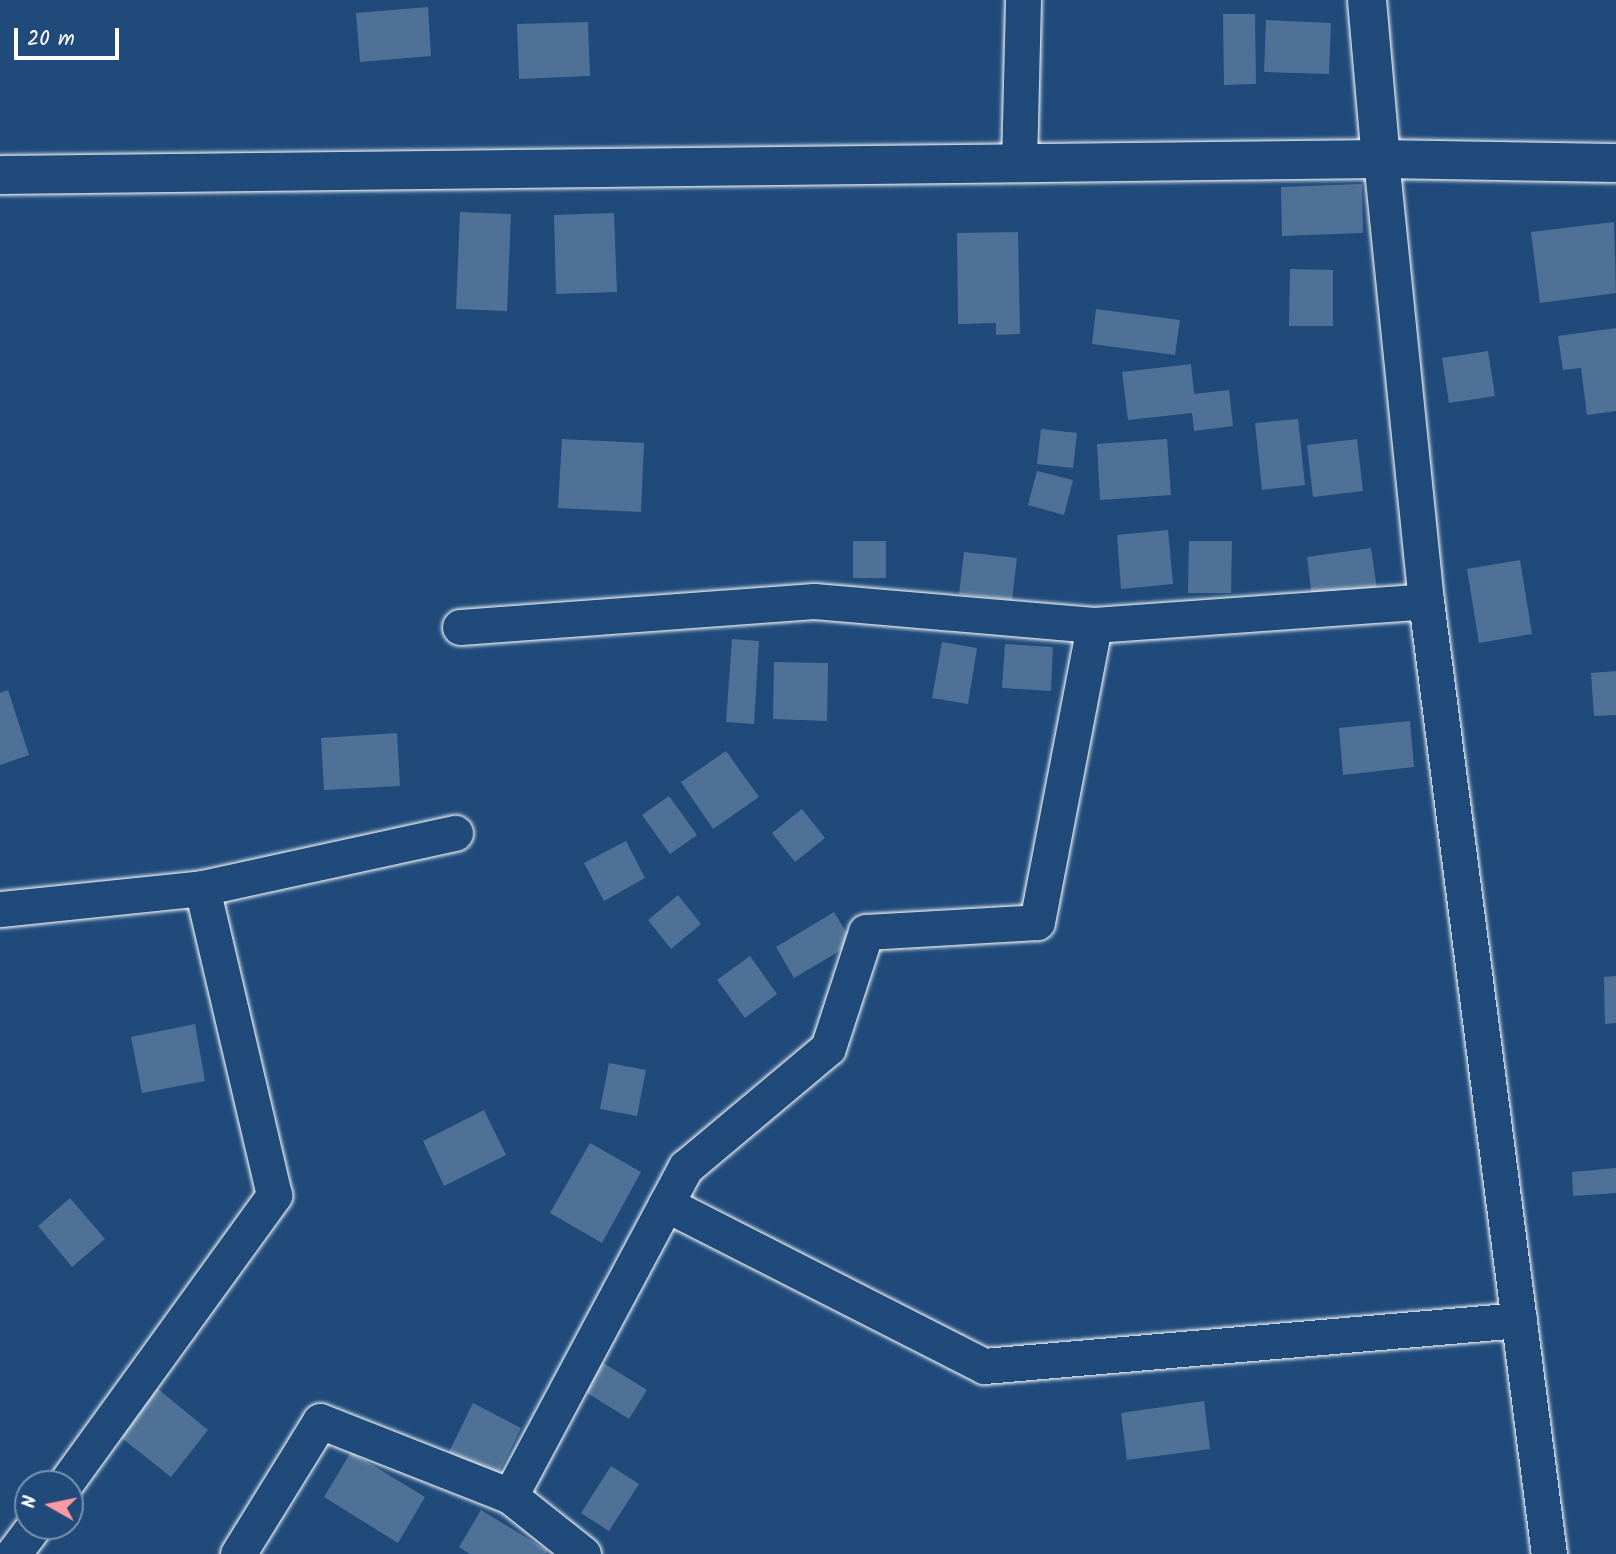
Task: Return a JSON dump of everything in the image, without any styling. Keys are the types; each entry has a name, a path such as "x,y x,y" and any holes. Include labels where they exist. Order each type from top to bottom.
{"street":[{"path":"1019,164 1023,0"},
{"path":"1367,0 1426,601 1549,1554"},
{"path":"0,175 1381,159 1616,163"},
{"path":"460,627 814,601 1094,625 1426,601"},
{"path":"510,1496 687,1167 828,1048 866,932 1037,922 1094,625"},
{"path":"0,909 202,888 455,833"},
{"path":"75,1470 274,1195 202,888"},
{"path":"666,1204 984,1366 1519,1320"},
{"path":"238,1554 320,1421 510,1496 583,1554"}],"building":[{"path":"428,7 431,56 360,62 356,13"},
{"path":"1223,14 1255,14 1256,84 1224,85"},
{"path":"1266,20 1331,23 1329,74 1264,72"},
{"path":"588,22 590,76 519,79 517,24"},
{"path":"1362,184 1363,233 1282,236 1281,187"},
{"path":"460,212 511,214 507,311 456,309"},
{"path":"614,213 617,292 556,294 554,215"},
{"path":"1614,222 1616,293 1540,303 1531,232"},
{"path":"1018,232 1020,334 996,335 996,323 958,324 957,233"},
{"path":"1290,269 1333,270 1333,326 1289,326"},
{"path":"1096,309 1180,320 1175,355 1092,344"},
{"path":"1616,328 1616,411 1587,415 1581,368 1563,370 1558,336"},
{"path":"1488,351 1495,396 1449,403 1442,358"},
{"path":"1191,364 1194,394 1229,390 1233,426 1194,431 1192,413 1128,420 1122,372"},
{"path":"1298,419 1305,485 1262,490 1255,423"},
{"path":"1041,429 1077,433 1073,468 1037,464"},
{"path":"562,439 644,443 641,512 558,508"},
{"path":"1167,439 1171,495 1100,500 1097,444"},
{"path":"1357,439 1363,491 1313,497 1307,445"},
{"path":"1037,471 1073,480 1064,515 1028,505"},
{"path":"1168,530 1173,584 1121,589 1117,535"},
{"path":"853,541 886,541 886,578 853,578"},
{"path":"1189,541 1232,541 1231,593 1188,593"},
{"path":"1371,548 1377,589 1312,598 1307,557"},
{"path":"964,552 1017,558 1012,600 959,594"},
{"path":"1520,560 1532,634 1479,643 1467,569"},
{"path":"732,639 759,641 754,724 726,722"},
{"path":"942,642 977,648 968,704 932,698"},
{"path":"1005,644 1053,647 1051,691 1002,688"},
{"path":"774,662 828,663 827,721 773,719"},
{"path":"1616,671 1616,715 1594,716 1591,673"},
{"path":"8,690 29,755 0,765 0,693"},
{"path":"1410,721 1414,767 1343,775 1339,728"},
{"path":"397,733 400,786 324,790 321,738"},
{"path":"726,751 759,797 713,829 681,782"},
{"path":"669,796 697,835 670,854 642,815"},
{"path":"802,809 825,838 795,862 772,833"},
{"path":"626,841 645,878 604,901 584,863"},
{"path":"678,895 701,924 671,949 648,920"},
{"path":"834,912 853,943 794,978 776,947"},
{"path":"750,956 777,994 745,1018 717,980"},
{"path":"1616,976 1616,1023 1605,1024 1604,977"},
{"path":"195,1024 205,1081 142,1093 131,1037"},
{"path":"609,1063 646,1070 637,1116 600,1109"},
{"path":"484,1110 506,1155 444,1186 423,1141"},
{"path":"590,1143 641,1172 602,1243 550,1213"},
{"path":"1616,1168 1616,1193 1573,1196 1572,1172"},
{"path":"70,1198 105,1239 72,1267 38,1226"},
{"path":"602,1362 647,1390 629,1419 584,1391"},
{"path":"152,1384 208,1430 171,1477 114,1432"},
{"path":"1204,1401 1210,1449 1127,1460 1121,1413"},
{"path":"473,1403 521,1428 497,1477 449,1452"},
{"path":"351,1452 425,1497 398,1543 324,1497"},
{"path":"611,1466 639,1484 609,1531 581,1513"},
{"path":"481,1510 548,1551 546,1554 470,1554 459,1547"}]}
